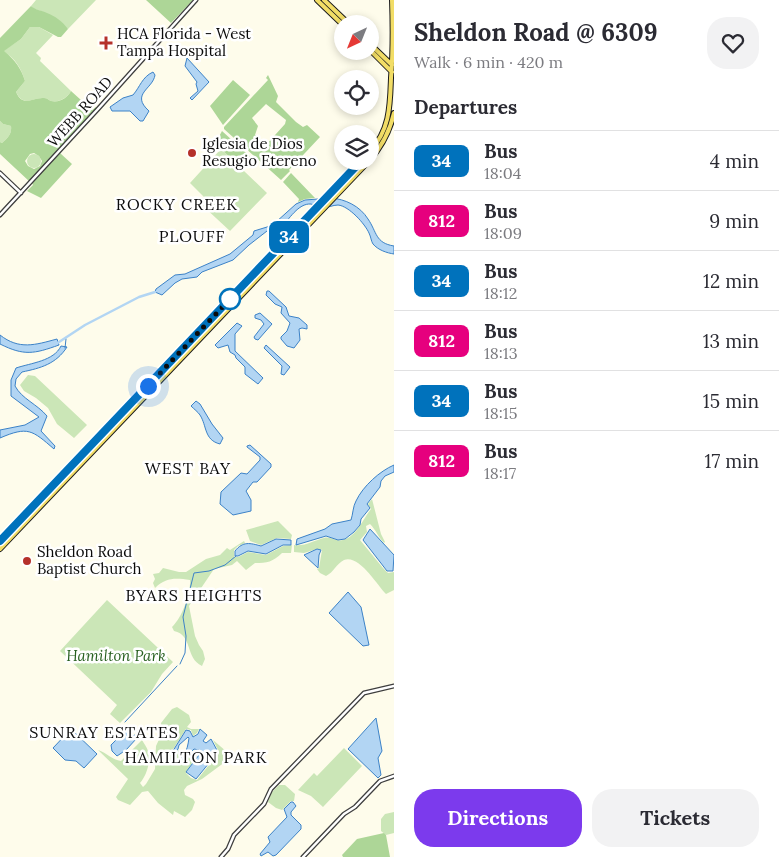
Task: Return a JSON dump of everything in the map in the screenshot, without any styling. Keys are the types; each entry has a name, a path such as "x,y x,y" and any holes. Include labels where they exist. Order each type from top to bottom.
{"main road":[{"path":"317,0 323,2 334,15"},
{"path":"379,140 389,116 393,72 393,0"},
{"path":"323,2 335,15"},
{"path":"382,55 388,55 393,51"},
{"path":"379,52 393,66"},
{"path":"379,59 393,72"},
{"path":"379,150 387,136 394,113"},
{"path":"0,541 353,170"},
{"path":"0,549 361,170"},
{"path":"339,193 350,178 349,174"},
{"path":"4,537 8,540"}],"street":[{"name":"WEBB ROAD","path":"0,215 196,0"},
{"path":"0,173 21,193"},
{"path":"221,857 228,849 234,835 264,804 272,789 364,693 394,686"},
{"path":"303,857 344,814 355,808 380,781 394,776"}],"green space":[{"path":"36,0 96,0 68,29 41,11 34,9 31,6"},
{"path":"146,0 193,0 171,23"},
{"path":"31,6 58,19 68,29 61,37 39,27 30,27 21,39 4,51 17,64 25,81 16,92 25,101 44,98 58,101 71,91 92,110 97,108 30,182 0,154 0,142 2,143 8,138 11,126 0,121 0,38","holes":["34,153 42,161 40,166 34,169 28,166 25,161 30,154"]},
{"path":"30,27 39,27 53,35 36,53 41,58 40,61 71,91 60,100 51,101 40,98 25,101 16,92 25,81 17,64 3,51 21,39"},
{"path":"268,75 278,96 276,102 296,122 303,127 307,125 320,137 281,180 224,129 268,80 266,78","holes":["266,104 286,120 285,124 266,145 255,135 258,126 252,118"]},
{"path":"233,80 250,95 223,125 210,106"},
{"path":"0,121 11,126 9,136 2,143 0,142"},
{"path":"222,131 254,160 246,168 235,162 221,149 219,150 215,144"},
{"path":"221,149 267,193 230,231 203,206 208,201 190,183"},
{"path":"60,153 72,164 41,198 27,191 33,185 32,183"},
{"path":"31,154 37,154 41,161 37,168 31,168 27,164 27,158"},
{"path":"291,173 315,198 298,202 299,199 283,182"},
{"path":"28,375 35,376 87,425 74,438 57,424 48,408 24,391 20,385"},
{"path":"372,499 381,534 385,542 382,541 370,524 366,526 367,532 360,540 388,573 394,572 394,590 386,594 362,566 350,559 344,560 326,576 317,569 319,568 322,550 317,549 304,553 294,552 294,545 306,544 327,538 340,540 348,538 355,532 371,509 368,504"},
{"path":"278,521 292,535 291,539 277,538 261,545 250,541 246,530"},
{"path":"244,541 245,543 234,550 234,557 248,552 266,555 283,546 292,545 291,553 282,553 270,561 255,563 246,570 237,561 232,565 214,569 189,606 195,636 205,659 202,666 193,658 184,637 174,631 172,627 185,605 190,580 171,579 159,584 155,588 153,574 159,573 163,568 186,572 206,559 220,555 227,548 230,550"},
{"name":"Hamilton Park","path":"107,600 173,662 162,674 151,692 120,723 110,714 117,705 60,651"},
{"path":"177,707 189,715 191,722 187,727 199,729 193,736 191,730 186,729 170,754 173,756 179,750 184,753 180,758 183,761 194,750 198,750 198,754 186,773 191,778 197,780 219,752 213,740 227,752 229,759 202,779 187,786 184,790 185,795 195,802 192,810 185,817 174,811 173,815 158,803 148,791 142,792 130,805 118,800 116,797 128,779 98,750 121,761 142,740 149,755 149,763 140,783 143,787 155,769 156,746 162,733 161,723 172,709"},
{"path":"344,748 362,766 323,807 311,796 298,790 314,773 317,776"},
{"path":"279,785 285,785 295,794 294,801 291,801 282,810 268,802 271,793"},
{"path":"394,812 394,833 386,835 381,831 381,819 385,814"},
{"path":"384,833 390,857 343,857 342,855 357,839"}],"water":[{"path":"187,58 209,82 192,100 190,98 198,91 197,82 185,66"},
{"path":"153,72 155,75 153,80 142,96 144,105 149,111 143,121 140,121 130,111 112,111 110,107 123,98 133,95 144,79"},
{"path":"331,198 347,202 361,210 380,240 394,246 394,254 383,251 375,246 364,225 356,216 342,206 319,208 306,204 298,209 281,227 274,227 267,231 233,260 202,272 197,277 182,279 162,295 155,292 156,289 175,275 185,274 230,254 253,235 254,231 276,222 296,204 305,200"},
{"path":"267,291 286,307 289,316 299,318 307,325 307,329 299,329 300,340 294,348 287,346 281,339 290,323 281,313 282,307 275,304 266,295"},
{"path":"260,313 272,324 258,340 254,337 264,324 261,320 255,318 255,315"},
{"path":"237,323 242,326 235,334 235,351 263,378 258,384 245,374 245,367 230,352 228,345 218,348 215,345"},
{"path":"0,335 14,343 27,345 57,339 59,345 36,352 23,352 0,344"},
{"path":"266,345 290,367 284,375 281,374 282,366 264,348"},
{"path":"61,346 67,347 58,358 42,367 22,372 16,379 15,386 18,391 47,416 41,431 55,446 54,449 35,434 29,432 17,432 0,438 0,430 25,425 39,417 11,396 11,380 16,368 48,358 58,351"},
{"path":"196,401 223,438 220,444 208,436 200,415 191,406"},
{"path":"250,445 271,464 271,467 257,482 253,482 246,491 251,500 251,511 233,515 220,504 221,492 241,473 247,474 260,460 260,457 247,447"},
{"path":"394,465 394,472 385,476 381,481 380,487 367,504 370,508 354,532 345,539 338,540 326,536 296,545 297,539 325,529 332,524 351,520 359,495 378,475"},
{"path":"370,529 394,555 393,571 387,571 363,540"},
{"path":"276,539 291,540 291,545 283,545 266,554 248,551 235,556 235,551 244,544 261,546"},
{"path":"317,549 321,550 318,568 304,555"},
{"path":"348,592 361,607 369,645 363,646 329,613"},
{"path":"376,718 382,751 378,758 381,775 378,778 348,749"},
{"path":"71,729 97,754 84,768 76,761 65,760 53,748"},
{"path":"200,729 207,735 203,741 206,743 211,739 218,752 196,779 186,772 199,755 199,750 194,749 183,760 181,758 186,751 189,738 179,745 173,756 171,754 186,730 190,731 193,737 198,734"},
{"path":"126,730 137,738 126,750 117,756 112,751 111,745"},
{"path":"291,802 296,806 291,815 301,825 301,829 276,855 273,856 268,852 261,856 260,854 270,842 268,837 287,817 284,809"}],"waterway":[{"path":"56,344 85,325 139,297 155,292"},
{"name":"ROCKY CREEK","path":"65,348 66,339"},
{"path":"180,664 185,653 186,636 183,617 194,573 209,571 225,565 236,556"},
{"path":"125,722 177,666"}],"bus line":[{"name":"34","path":"0,541 353,170"}],"place":[{"name":"HCA Florida - West Tampa Hospital","path":"106,43"},
{"name":"Iglesia de Dios Resugio Etereno","path":"192,153"},
{"name":"Sheldon Road Baptist Church","path":"27,561"}],"district":[{"name":"ROCKY CREEK","path":"177,204"},
{"name":"PLOUFF","path":"192,236"},
{"name":"WEST BAY","path":"188,468"},
{"name":"BYARS HEIGHTS","path":"194,595"},
{"name":"SUNRAY ESTATES","path":"104,732"},
{"name":"HAMILTON PARK","path":"196,757"}],"route":[{"path":"148,386 230,299"}]}
